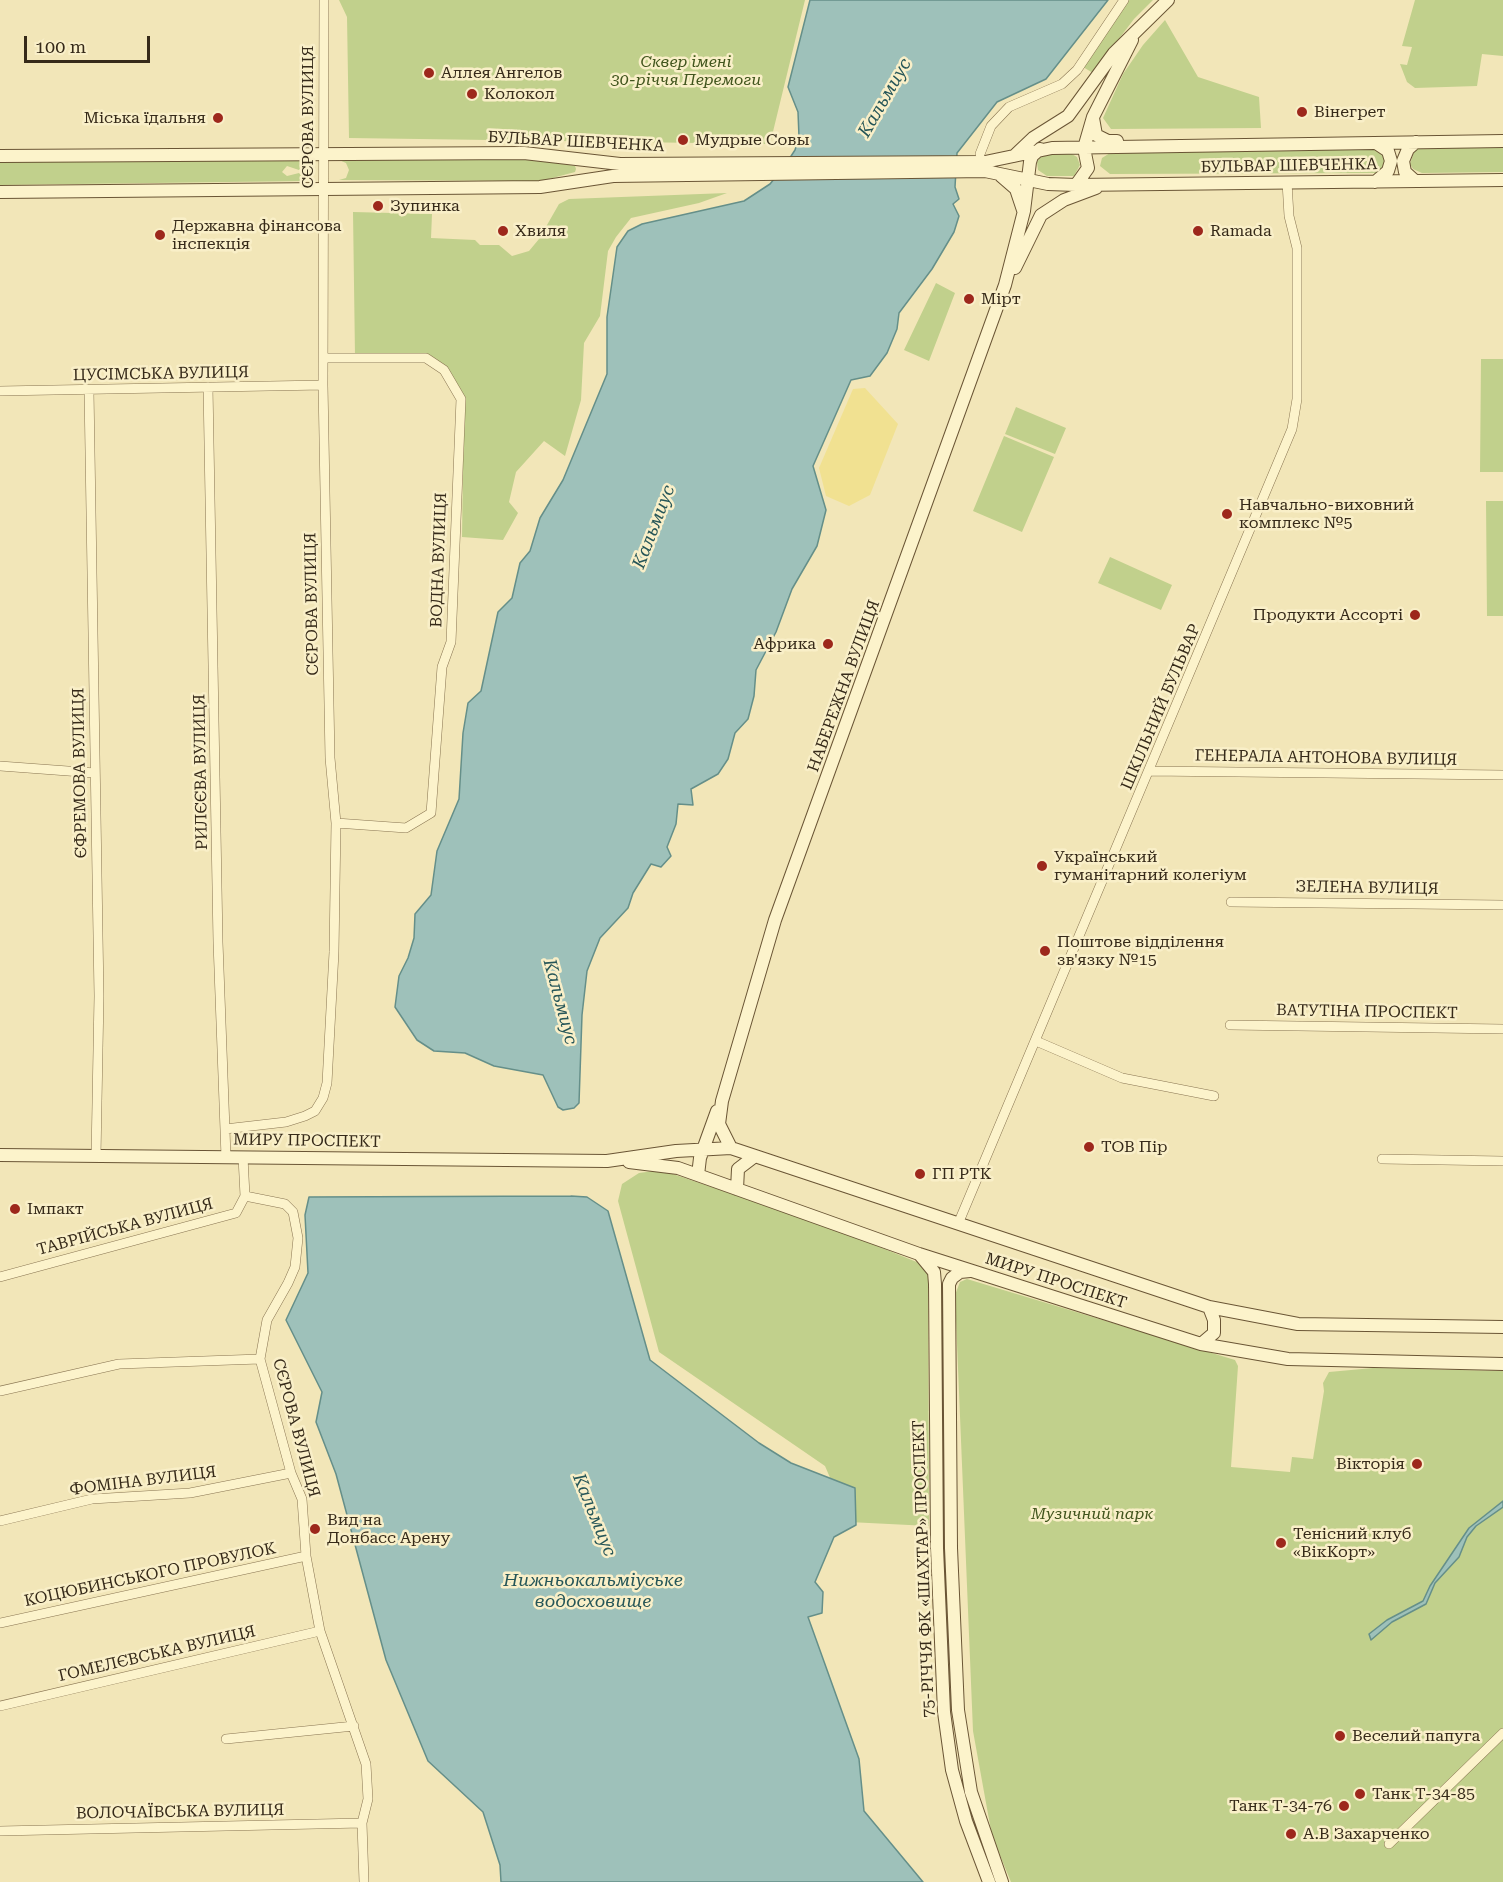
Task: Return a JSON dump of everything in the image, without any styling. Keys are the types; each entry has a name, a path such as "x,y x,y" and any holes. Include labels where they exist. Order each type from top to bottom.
{"main road":[{"path":"1011,158 1033,138 1068,116 1114,53 1167,0"},
{"path":"1076,185 1088,168 1084,147 1093,117 1137,30"},
{"path":"1093,117 1096,135 1108,141 1188,141 1202,146"},
{"name":"БУЛЬВАР ШЕВЧЕНКА","path":"0,192 540,187 613,176 714,169 983,162 1011,158 1041,149 1503,141"},
{"path":"1415,182 1405,172 1403,161 1408,148 1416,142"},
{"path":"1375,182 1388,171 1391,161 1388,151 1376,143"},
{"path":"1030,180 1032,156 1041,149"},
{"name":"БУЛЬВАР ШЕВЧЕНКА","path":"0,156 524,153 598,163 714,169"},
{"name":"БУЛЬВАР ШЕВЧЕНКА","path":"983,162 1030,180 1076,185 1503,180"},
{"path":"983,162 1011,183 1024,211"},
{"name":"НАБЕРЕЖНА ВУЛИЦЯ","path":"722,1101 775,920 1005,285 1030,180"},
{"name":"НАБЕРЕЖНА ВУЛИЦЯ","path":"1005,285 1041,215 1064,200 1108,185"},
{"path":"698,1175 702,1149 722,1101"},
{"path":"722,1101 719,1124 731,1148"},
{"path":"676,1151 696,1140 711,1125"},
{"name":"МИРУ ПРОСПЕКТ","path":"610,1160 676,1151 731,1148 1209,1307 1298,1324 1503,1327"},
{"name":"МИРУ ПРОСПЕКТ","path":"0,1155 610,1160 678,1168 919,1254 1201,1344 1288,1359 1503,1364"},
{"path":"737,1189 738,1169 755,1156"},
{"name":"75-РІЧЧЯ ФК «ШАХТАР» ПРОСПЕКТ","path":"919,1254 934,1272 935,1284 937,1548 944,1712 952,1770 966,1821 989,1882"},
{"name":"75-РІЧЧЯ ФК «ШАХТАР» ПРОСПЕКТ","path":"971,1271 960,1272 951,1278 949,1284 951,1548 958,1710 965,1767 978,1816 1002,1882"},
{"path":"1201,1344 1214,1333 1214,1320 1209,1307"}],"street":[{"name":"СЄРОВА ВУЛИЦЯ","path":"225,1129 286,1122 315,1111 323,1098 327,1083 334,952 336,823 330,758 323,385 324,0"},
{"path":"983,162 990,126 1009,107 1062,84 1077,70 1124,0"},
{"name":"ШКІЛЬНИЙ БУЛЬВАР","path":"958,1224 1292,429 1297,399 1297,248 1289,216 1287,182"},
{"name":"ВОДНА ВУЛИЦЯ","path":"324,358 426,358 444,370 461,399 451,642 442,667 431,813 406,828 336,823"},
{"name":"ЦУСІМСЬКА ВУЛИЦЯ","path":"0,391 323,385"},
{"name":"РИЛЄЄВА ВУЛИЦЯ","path":"208,387 217,799 216,868 226,1157"},
{"name":"ЄФРЕМОВА ВУЛИЦЯ","path":"89,391 99,996 96,1156"},
{"path":"0,766 95,773"},
{"name":"ГЕНЕРАЛА АНТОНОВА ВУЛИЦЯ","path":"1149,771 1503,775"},
{"name":"ЗЕЛЕНА ВУЛИЦЯ","path":"1231,902 1503,905"},
{"name":"ВАТУТІНА ПРОСПЕКТ","path":"1230,1025 1503,1029"},
{"path":"1036,1041 1122,1077 1214,1096"},
{"path":"243,1157 245,1196"},
{"path":"1382,1159 1503,1161"},
{"name":"СЄРОВА ВУЛИЦЯ","path":"245,1196 285,1204 293,1212 298,1238 295,1267 267,1320 260,1359 291,1473 302,1499 306,1556 320,1631 354,1726 367,1776 368,1799 362,1823 364,1882"},
{"name":"ТАВРІЙСЬКА ВУЛИЦЯ","path":"0,1277 236,1213 245,1196"},
{"path":"0,1391 119,1364 260,1359"},
{"name":"ФОМІНА ВУЛИЦЯ","path":"0,1521 92,1499 190,1493 291,1473"},
{"name":"КОЦЮБИНСЬКОГО ПРОВУЛОК","path":"0,1623 306,1556"},
{"name":"ГОМЕЛЄВСЬКА ВУЛИЦЯ","path":"0,1706 320,1631"},
{"path":"225,1739 354,1726"},
{"path":"1389,1844 1503,1733"},
{"name":"ВОЛОЧАЇВСЬКА ВУЛИЦЯ","path":"0,1831 362,1823"}],"green space":[{"name":"Сквер імені 30-річчя Перемоги","path":"339,0 805,0 770,144 349,138 347,17"},
{"path":"1127,0 1153,0 1134,19 1093,73 1083,67"},
{"path":"1415,0 1503,0 1503,56 1482,54 1477,86 1415,88 1407,82 1400,64 1407,65 1412,47 1402,46"},
{"path":"1165,20 1198,77 1259,97 1261,128 1111,129 1103,118 1123,74 1143,45"},
{"path":"1503,147 1503,172 1422,173 1413,169 1410,164 1415,149"},
{"path":"1376,149 1386,161 1384,167 1376,173 1110,174 1100,166 1102,158 1110,153"},
{"path":"1070,153 1077,157 1080,165 1074,176 1047,176 1038,170 1037,162 1042,154"},
{"path":"306,160 306,164 299,170 287,166 282,172 287,176 299,173 306,181 0,185 0,162"},
{"path":"339,160 542,160 575,166 576,169 575,172 541,181 339,180 346,178 349,170 346,163"},
{"path":"727,193 699,203 631,218 616,237 608,251 600,316 584,343 581,400 565,456 544,441 516,472 509,502 518,513 503,540 462,537 464,397 428,356 355,356 353,212 432,214 431,238 475,240 480,245 499,245 512,256 529,251 539,239 559,204 569,199"},
{"path":"936,283 955,293 929,361 904,350"},
{"path":"1481,359 1503,359 1503,472 1480,472"},
{"path":"1016,407 1066,428 1055,454 1005,434"},
{"path":"1004,436 1054,457 1022,532 973,511"},
{"path":"1486,501 1503,501 1503,616 1487,616"},
{"path":"1110,557 1172,585 1161,610 1098,583"},
{"path":"661,1170 833,1228 924,1265 928,1272 929,1526 849,1522 825,1466 659,1352 618,1201 622,1184 639,1173"},
{"name":"Музичний парк","path":"967,1279 1235,1360 1238,1366 1231,1467 1290,1472 1292,1457 1313,1459 1324,1391 1323,1383 1329,1372 1373,1368 1503,1371 1503,1882 1011,1882 992,1836 973,1731 955,1295 960,1282"}],"sand":[{"path":"865,388 898,424 870,495 849,506 826,496 819,468 853,389"}],"water":[{"name":"Кальмиус","path":"810,0 1108,0 1046,79 997,102 957,153 955,187 959,199 953,204 959,216 954,232 932,269 899,313 897,329 887,353 870,376 851,380 813,466 826,510 817,546 792,589 776,632 756,670 754,696 748,719 735,733 728,759 718,774 691,789 693,805 678,804 676,824 667,847 671,856 661,867 651,864 633,893 628,908 600,938 587,971 582,1015 579,1103 574,1108 563,1110 558,1107 543,1075 494,1066 465,1053 434,1051 417,1040 395,1007 399,976 414,938 415,914 431,895 437,851 459,799 463,733 468,703 481,691 498,612 512,598 520,563 530,551 540,518 563,480 607,374 607,317 617,247 628,231 642,224 744,201 770,184 784,167 795,150 799,137 798,112 788,87"},
{"name":"Нижньокальміуське водосховище","path":"309,1197 587,1197 608,1211 650,1360 759,1443 791,1463 855,1488 856,1525 834,1537 815,1582 823,1592 822,1613 808,1617 859,1759 864,1811 923,1882 501,1882 500,1865 483,1812 428,1761 386,1660 336,1474 316,1422 322,1392 286,1320 308,1273 305,1215"},
{"path":"1503,1501 1503,1507 1476,1526 1467,1537 1459,1557 1435,1583 1426,1604 1392,1622 1371,1640 1369,1634 1387,1620 1423,1601 1430,1586 1469,1528"}],"place":[{"name":"Аллея Ангелов","path":"429,73"},
{"name":"Колокол","path":"472,94"},
{"name":"Вінегрет","path":"1302,112"},
{"name":"Міська їдальня","path":"218,118"},
{"name":"Мудрые Совы","path":"683,140"},
{"name":"Зупинка","path":"378,206"},
{"name":"Хвиля","path":"503,231"},
{"name":"Ramada","path":"1198,231"},
{"name":"Державна фінансова інспекція","path":"160,235"},
{"name":"Мірт","path":"969,299"},
{"name":"Навчально-виховний комплекс №5","path":"1227,514"},
{"name":"Продукти Ассорті","path":"1415,615"},
{"name":"Африка","path":"828,644"},
{"name":"Український гуманітарний колегіум","path":"1042,866"},
{"name":"Поштове відділення зв'язку №15","path":"1045,951"},
{"name":"ТОВ Пір","path":"1089,1147"},
{"name":"ГП РТК","path":"920,1174"},
{"name":"Iмпакт","path":"15,1209"},
{"name":"Вікторія","path":"1417,1464"},
{"name":"Вид на Донбасс Арену","path":"315,1529"},
{"name":"Тенісний клуб «ВікКорт»","path":"1281,1543"},
{"name":"Веселий папуга","path":"1340,1736"},
{"name":"Танк Т-34-85","path":"1360,1794"},
{"name":"Танк Т-34-76","path":"1344,1806"},
{"name":"А.В Захарченко","path":"1291,1834"}]}
